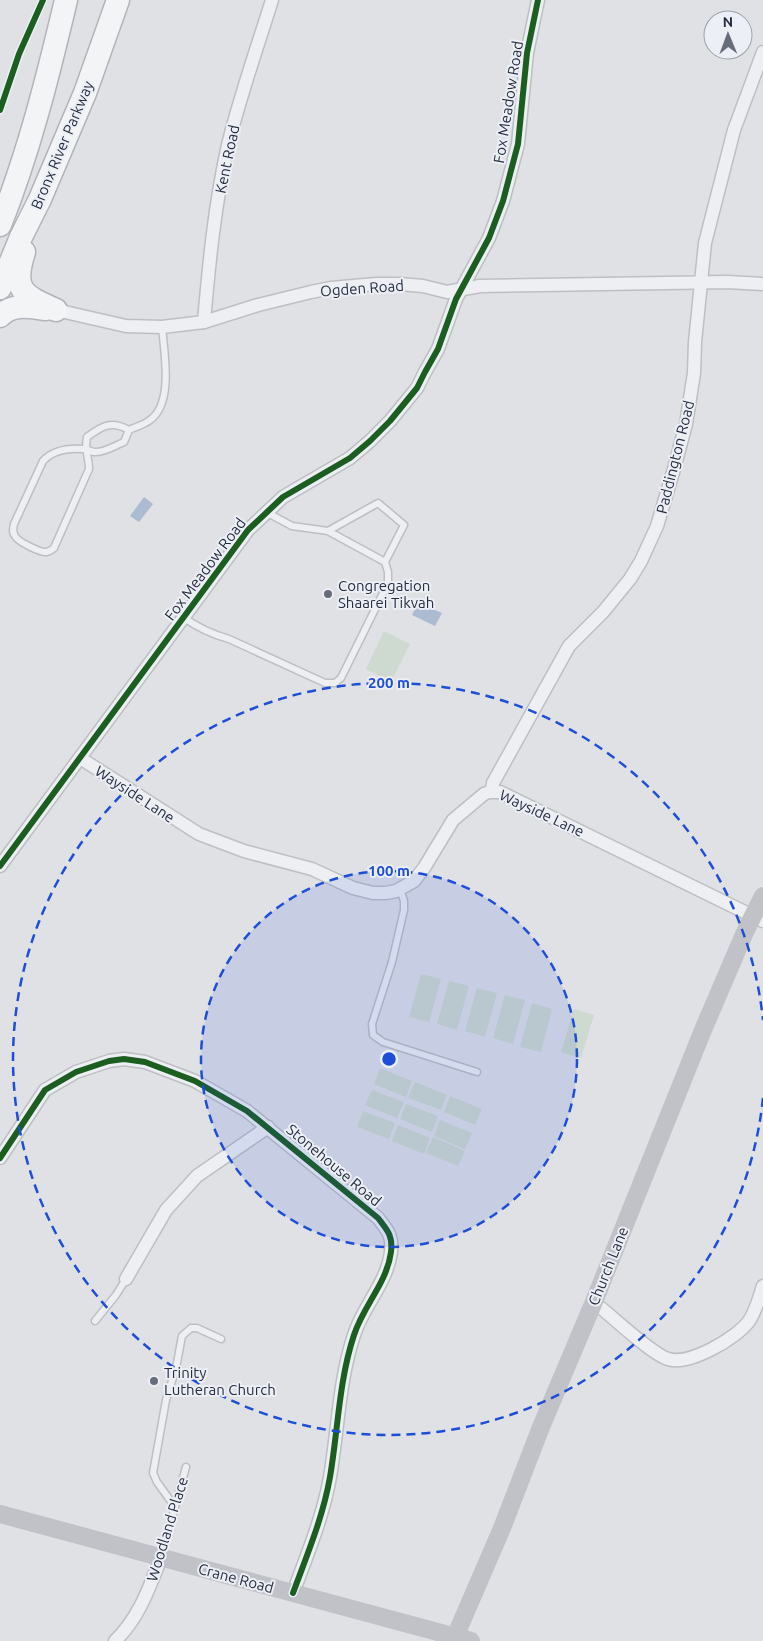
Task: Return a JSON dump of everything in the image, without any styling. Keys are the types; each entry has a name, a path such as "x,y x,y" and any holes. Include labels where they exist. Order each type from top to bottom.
{"highway":[{"name":"Bronx River Parkway","path":"0,225 36,121 66,0"},
{"name":"Bronx River Parkway","path":"0,288 85,93 118,0"},
{"path":"40,199 20,266 20,279 24,291 31,299 56,310"},
{"path":"0,316 6,311 18,307 56,310"}],"street":[{"name":"Kent Road","path":"204,322 210,256 226,154 236,115 272,0"},
{"name":"Fox Meadow Road","path":"0,866 248,530 283,497 350,458 390,421 417,388 438,350 461,290 489,238 503,201 518,144 527,53 538,0"},
{"name":"Paddington Road","path":"492,792 493,783 569,646 603,612 630,579 641,561 656,526 686,424 694,373 695,342 705,243 734,130 763,52"},
{"name":"Ogden Road","path":"56,310 126,326 162,327 204,322 258,305 311,292 331,288 376,284 423,286 447,292 480,286 701,282 763,284"},
{"name":"Wayside Lane","path":"80,758 199,834 244,851 312,869 353,888 373,893 386,893 400,889 414,881 453,820 484,794 500,792 758,919"},
{"name":"Church Lane","path":"463,1639 502,1528 541,1427 594,1304 703,1030 746,932 758,919 763,896"},
{"name":"Stonehouse Road","path":"0,1158 45,1090 49,1087 76,1072 109,1061 124,1059 145,1062 196,1081 247,1111 378,1218 391,1235 388,1267 354,1333 342,1383 330,1478 319,1520 292,1593"},
{"path":"126,1279 166,1210 197,1176 268,1127"},
{"path":"594,1304 668,1360 688,1359 723,1342 743,1329 750,1320 763,1286"},
{"name":"Crane Road","path":"0,1514 463,1639"},
{"name":"Woodland Place","path":"115,1641 128,1627 141,1605 161,1558"}],"lane":[{"path":"129,430 118,424 107,425 87,437 84,448 89,462 89,469 54,548 49,552 43,552 20,542 15,537 13,532 14,524 43,461 50,454 84,448 95,452 124,442 129,430 150,420 158,413 162,402 166,367 162,327"},
{"path":"183,617 200,629 214,635 229,638 325,683 335,683 341,678 388,583 388,572 385,562 404,525 378,503 328,531"},
{"path":"266,512 292,526 328,531 385,562"},
{"path":"400,889 404,910 392,962 372,1024 373,1035 383,1042 477,1072"},
{"path":"94,1320 116,1295 126,1279"},
{"path":"175,1507 153,1474 166,1400 176,1368 182,1336 191,1328 197,1328 220,1339"},
{"name":"Woodland Place","path":"161,1558 186,1467"}],"shaded area":[{"path":"384,631 410,644 391,682 366,669"},
{"path":"421,974 441,979 429,1022 409,1017"},
{"path":"449,981 469,986 457,1030 437,1024"},
{"path":"477,988 497,993 485,1037 465,1031"},
{"path":"505,995 525,1000 513,1044 493,1038"},
{"path":"532,1003 552,1009 541,1052 520,1047"},
{"path":"574,1009 594,1015 581,1058 561,1052"},
{"path":"380,1068 412,1081 406,1097 374,1084"},
{"path":"415,1082 447,1095 441,1110 408,1098"},
{"path":"372,1090 404,1102 397,1118 365,1105"},
{"path":"450,1096 482,1109 475,1125 444,1112"},
{"path":"406,1104 438,1116 432,1132 400,1119"},
{"path":"363,1111 395,1123 389,1139 357,1127"},
{"path":"440,1120 472,1133 465,1149 434,1136"},
{"path":"398,1125 430,1138 424,1154 392,1141"},
{"path":"433,1137 465,1151 458,1166 426,1153"}],"water":[{"path":"144,497 153,504 139,522 130,516"},
{"path":"418,603 442,613 435,626 412,615"}],"cycle path":[{"path":"0,110 19,54 43,0"},
{"path":"0,866 248,530 283,497 350,458 390,421 417,388 438,349 456,299 489,238 503,201 518,144 527,53 538,0"},
{"path":"0,1158 45,1090 76,1072 109,1061 124,1059 145,1062 195,1081 247,1111 378,1218 387,1230 391,1246 389,1263 358,1324 349,1352 327,1492 314,1536 293,1593"}],"place":[{"name":"Congregation Shaarei Tikvah","path":"328,594"},
{"name":"Trinity Lutheran Church","path":"154,1381"}]}
